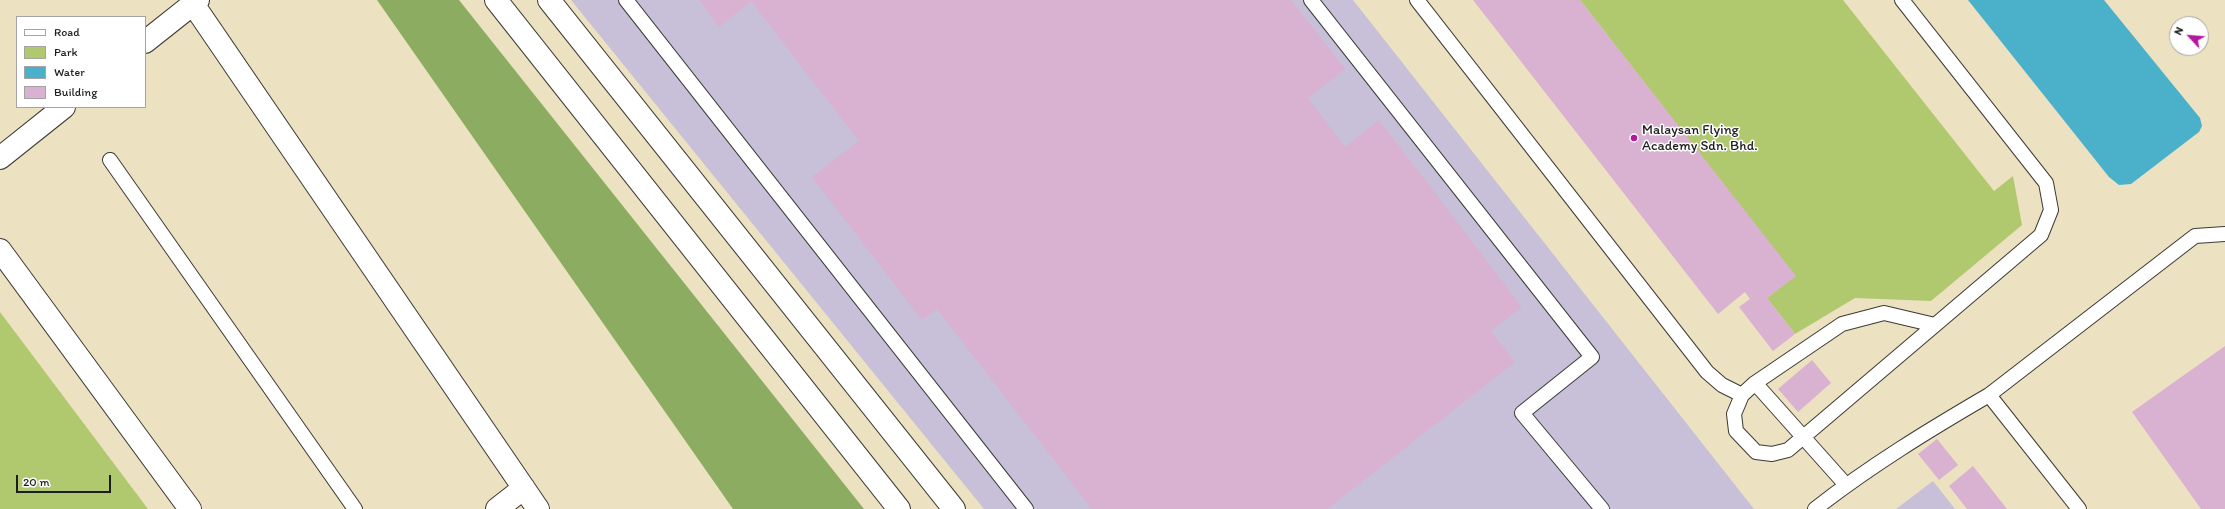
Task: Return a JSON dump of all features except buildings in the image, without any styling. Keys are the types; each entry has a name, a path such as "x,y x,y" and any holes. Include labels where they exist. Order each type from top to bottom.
{"street":[{"path":"496,0 899,509"},
{"path":"549,0 954,509"},
{"path":"146,41 195,2 538,509"},
{"path":"1,156 63,108"},
{"path":"0,250 190,509"},
{"path":"497,509 524,488"}],"lane":[{"path":"626,0 1026,509"},
{"path":"1311,0 1592,357 1522,413 1602,509"},
{"path":"1417,0 1706,372 1722,385 1742,396"},
{"path":"1902,0 2046,183 2051,210 2041,235 1936,325 1788,450 1772,454 1756,452 1736,431 1734,414 1742,396 1755,382 1842,324 1884,314 1936,325"},
{"path":"110,160 355,509"},
{"path":"1815,509 1903,445 1989,395 2195,236 2225,234"},
{"path":"1755,382 1846,485"},
{"path":"1989,395 2079,509"}],"shaded area":[{"path":"571,0 1353,0 1754,509 984,509"},
{"path":"1933,481 1955,509 1896,509"}],"green space":[{"path":"377,0 459,0 864,509 733,509"},
{"path":"1580,0 1843,0 1994,191 2013,176 2022,225 1931,301 1855,298 1795,334 1767,298 1795,276"},
{"path":"0,312 148,509 0,509"}],"water":[{"path":"1968,0 2104,0 2200,118 2202,126 2199,132 2131,184 2119,185 2109,177"}],"place":[{"name":"Malaysan Flying Academy Sdn. Bhd.","path":"1634,138"}]}
